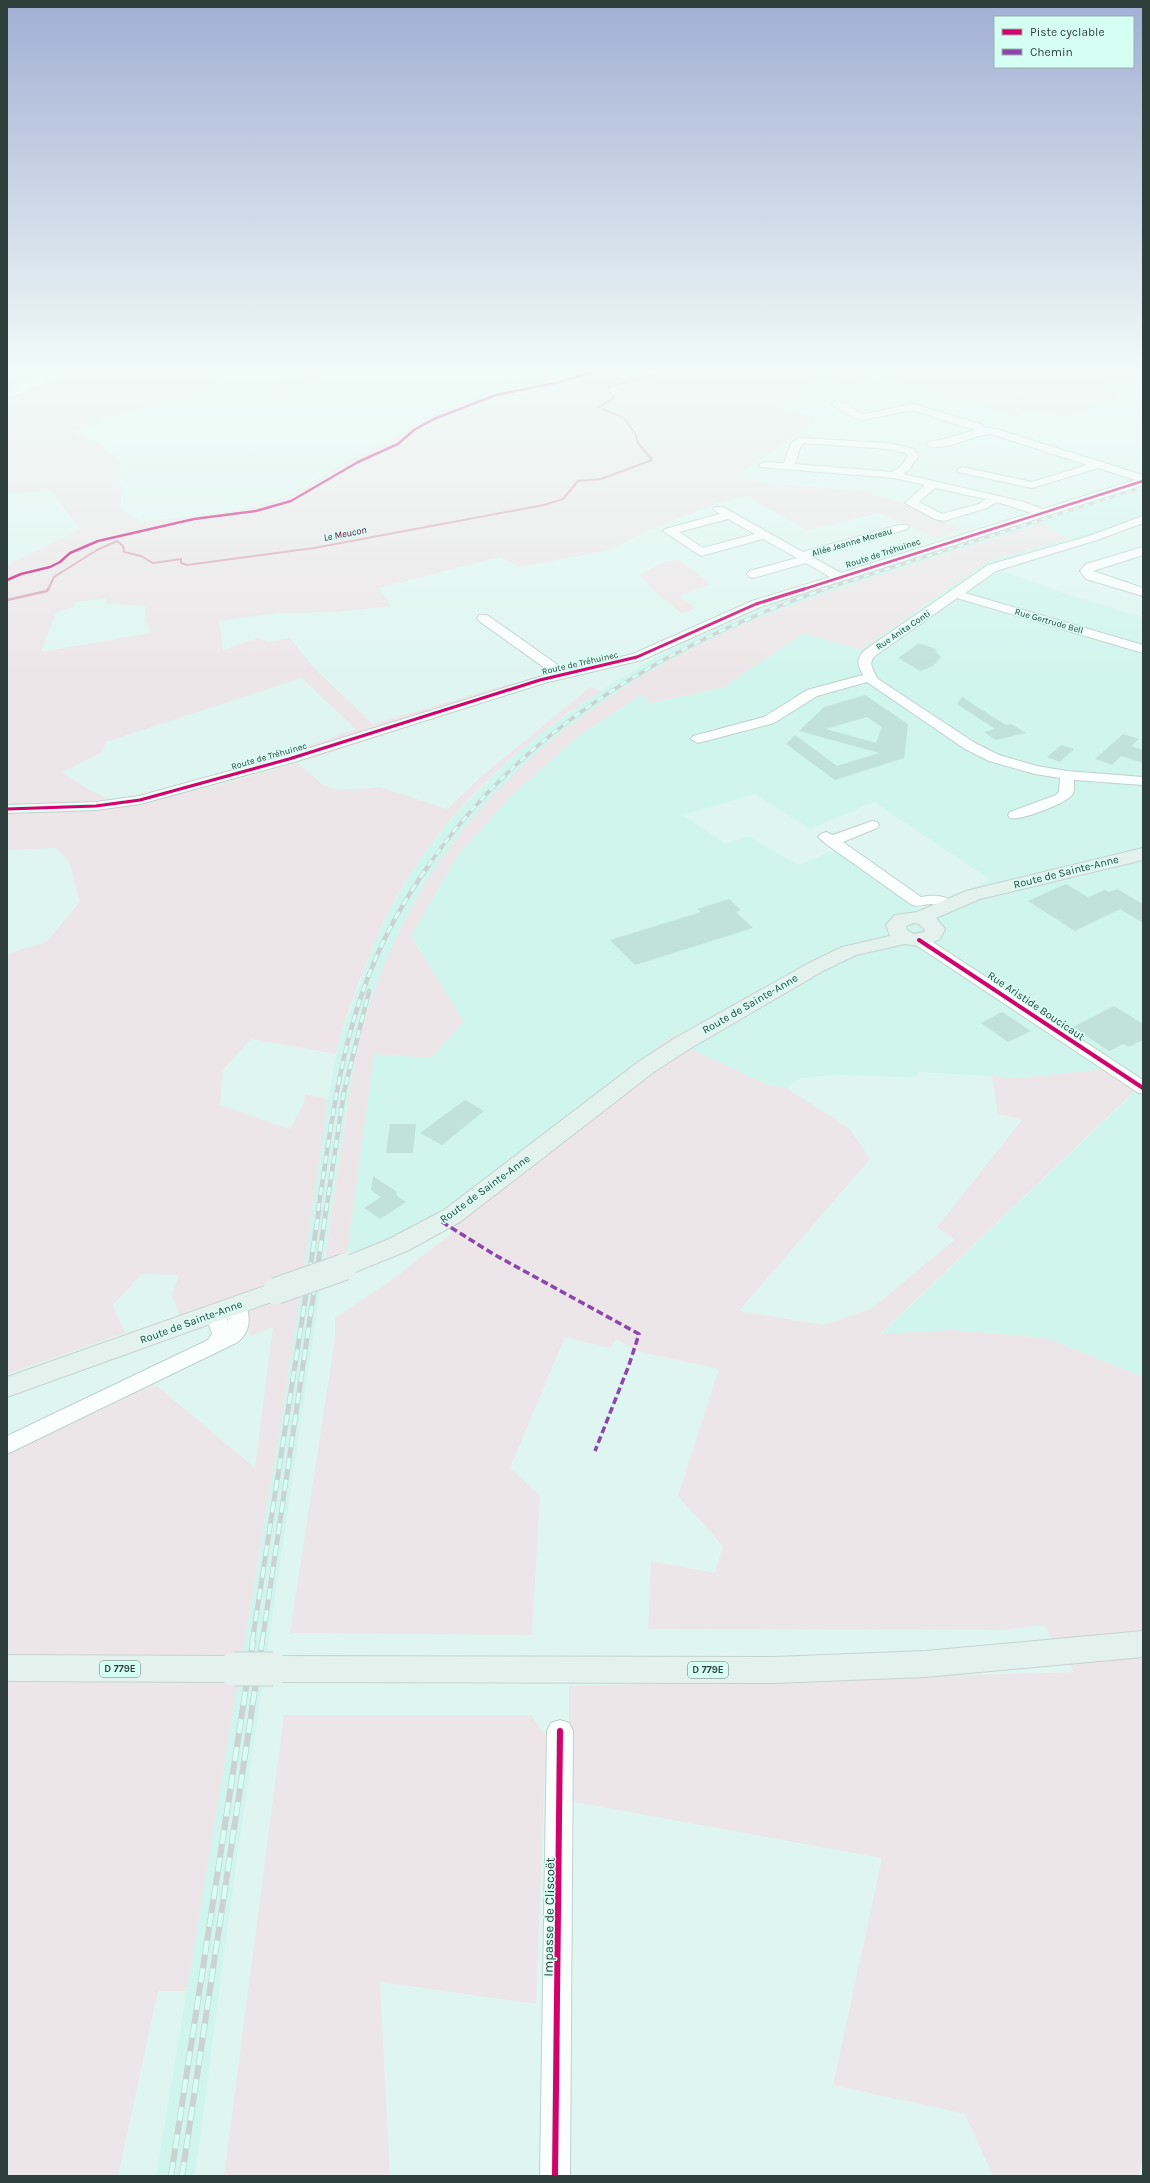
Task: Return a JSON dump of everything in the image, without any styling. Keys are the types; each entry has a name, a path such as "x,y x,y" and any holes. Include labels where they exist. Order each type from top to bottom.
{"main road":[{"name":"Route de Sainte-Anne","path":"918,931 948,906 973,895 1143,854"},
{"name":"Route de Sainte-Anne","path":"7,1387 276,1292 398,1245 452,1216 646,1067 683,1043 816,967 849,951 918,931 989,891"},
{"name":"D 779E","path":"7,1668 774,1670 925,1664 1143,1644"}],"street":[{"path":"846,471 894,475 932,485 1016,503 1040,512"},
{"path":"894,475 900,471"},
{"path":"966,471 1032,485 1079,471"},
{"path":"1116,471 1143,480"},
{"name":"Route de Tréhuinec","path":"7,809 96,806 140,800 289,760 399,723 562,674 637,657 756,604 838,576 1143,480"},
{"path":"932,485 911,503 939,517 944,518 983,506 996,498"},
{"path":"764,535 701,552 669,531 724,512 838,576"},
{"name":"Rue Anita Conti","path":"870,677 864,665 865,658 870,652 1000,564 1093,538 1143,519"},
{"name":"Allée Jeanne Moreau","path":"753,574 804,557 903,528"},
{"path":"1143,552 1090,567 1086,571 1090,576 1143,592"},
{"name":"Rue Gertrude Bell","path":"956,594 1143,649"},
{"path":"483,618 562,674"},
{"path":"698,739 769,720 812,694 870,677 873,682 982,753 1023,767 1067,775 1143,780"},
{"path":"1015,815 1062,798 1066,793 1067,775"},
{"path":"872,825 828,839 918,902 936,899 948,906"},
{"name":"Rue Aristide Boucicaut","path":"918,931 958,964 1143,1088"},
{"path":"7,1446 215,1345 222,1334 225,1309"},
{"name":"Impasse de Cliscoët","path":"555,2176 560,1731"}],"shaded area":[{"path":"7,471 121,471 119,481 122,490 120,509 143,522 235,511 275,501 314,482 331,471 743,471 736,476 765,483 870,492 906,504 962,529 937,539 880,513 807,530 746,496 717,503 649,530 610,550 521,567 500,557 379,588 391,606 334,612 279,613 219,621 223,650 258,638 269,642 290,638 313,667 373,724 508,684 517,692 311,759 303,747 355,729 302,678 106,742 101,753 62,772 104,797 126,801 174,795 202,789 298,763 324,786 339,790 380,787 447,809 483,775 590,687 601,691 569,712 509,760 481,786 431,845 409,876 382,925 351,1004 336,1054 251,1039 223,1070 220,1105 290,1129 304,1103 305,1094 328,1099 286,1391 187,1991 158,1991 118,2176 7,2176 7,1455 155,1384 255,1468 273,1327 250,1336 244,1293 180,1316 172,1294 179,1275 142,1274 113,1305 125,1333 7,1374 7,954 46,942 80,902 69,861 56,848 7,850 7,565 80,529 51,491 7,494","holes":["106,599 106,604 146,606 145,619 151,633 41,652 56,612 74,607 73,602"]},
{"path":"1143,484 1143,525 1000,570 1069,595 1143,617 1143,1377 1046,1338 952,1330 880,1335 1138,1089 1106,1069 1018,1078 920,1072 914,1077 835,1075 801,1078 786,1088 765,1084 689,1048 547,1132 453,1203 389,1242 347,1253 374,1054 430,1058 420,949 411,936 457,856 509,798 578,736 641,695 651,703 724,687 803,632 861,650 987,561 1070,538 950,553 773,612 733,629 682,654 622,688 564,731 503,785 453,843 431,876 405,920 383,971 363,1027 350,1085 236,1866 195,2176 156,2176 286,1391 321,1139 332,1077 340,1038 375,942 390,909 411,873 434,840 457,813 512,757 541,733 617,680 684,642 751,612 814,588","holes":["755,794 810,829 874,802 991,880 921,910 835,850 798,865 748,836 725,844 683,815"]},
{"path":"1043,523 1070,539 987,561 861,650 803,633 724,687 651,703 641,695 578,736 509,798 457,856 411,936 464,1022 430,1058 374,1054 347,1253 325,1260 354,1065 363,1026 379,978 411,908 437,864 480,809 511,777 544,747 579,719 654,669 692,648 747,622 823,594"},
{"path":"679,560 711,584 679,596 696,608 682,614 654,591 640,575 664,562"},
{"path":"675,1034 689,1048 765,1084 786,1088 850,1129 870,1159 739,1311 824,1325 871,1309 954,1240 937,1227 1022,1120 998,1114 992,1076 1018,1078 1106,1069 1138,1088 880,1334 952,1330 1046,1338 1143,1377 1143,2159 1138,2176 993,2176 965,2114 833,2085 882,1858 569,1801 569,1686 1074,1672 1044,1625 1003,1630 648,1629 651,1561 715,1573 723,1546 678,1496 719,1369 636,1351 616,1339 610,1348 565,1337 510,1468 540,1496 532,1635 290,1633 335,1338 335,1318 385,1285 453,1232 453,1203"},
{"path":"284,1715 531,1715 546,1736 536,2004 380,1982 390,2176 224,2176"}],"building":[{"path":"919,643 936,649 936,652 941,657 933,666 920,671 898,658"},
{"path":"865,695 908,724 904,758 835,780 786,744 795,735 837,766 879,753 799,731 824,707","holes":["867,717 882,727 876,743 826,729"]},
{"path":"962,697 1006,725 1011,724 1026,733 996,740 984,732 995,729 957,704"},
{"path":"1123,734 1139,739 1131,746 1143,750 1143,763 1121,756 1112,765 1095,759"},
{"path":"1061,745 1074,749 1060,762 1047,757"},
{"path":"1066,884 1088,897 1105,890 1109,892 1117,889 1143,904 1143,923 1120,909 1075,931 1028,901"},
{"path":"729,899 741,910 736,912 753,928 635,965 610,940 701,912 697,909"},
{"path":"1114,1006 1143,1024 1143,1040 1129,1047 1123,1044 1109,1051 1073,1027"},
{"path":"1002,1012 1031,1031 1008,1042 981,1023"},
{"path":"465,1100 484,1111 442,1145 420,1133"},
{"path":"390,1124 416,1124 413,1153 386,1153"},
{"path":"373,1176 397,1192 396,1195 406,1202 380,1219 364,1208 381,1197 371,1190"}],"waterway":[{"name":"Le Meucon","path":"48,590 54,577 97,550 117,541 123,546 124,552 141,556 153,563 181,559 181,563 187,565 314,548 544,505 563,499 578,481 601,479 623,471"},
{"name":"Le Meucon","path":"7,600 47,591 48,589"}],"railway":[{"path":"824,589 1143,487"},
{"path":"428,866 466,817 508,772 554,732 604,696 656,664 711,636 767,611 824,589"},
{"path":"318,1211 332,1117 352,1025 373,965 391,926 405,901 429,865"},
{"path":"326,1211 344,1092 369,991"},
{"path":"252,1643 319,1210"},
{"path":"262,1643 326,1210"},
{"path":"171,2176 253,1642"},
{"path":"182,2176 262,1642"}],"marked path":[{"path":"442,1222 495,1255 639,1334 629,1365 595,1451"}],"cycle path":[{"path":"7,580 21,574 50,567 60,562 70,553 98,541 194,519 256,511 291,501 343,471"},
{"path":"7,809 96,806 140,800 289,759 540,680 637,657 756,604 1143,481"},
{"path":"919,940 958,964 1143,1088"},
{"path":"555,2176 560,1731"}]}
